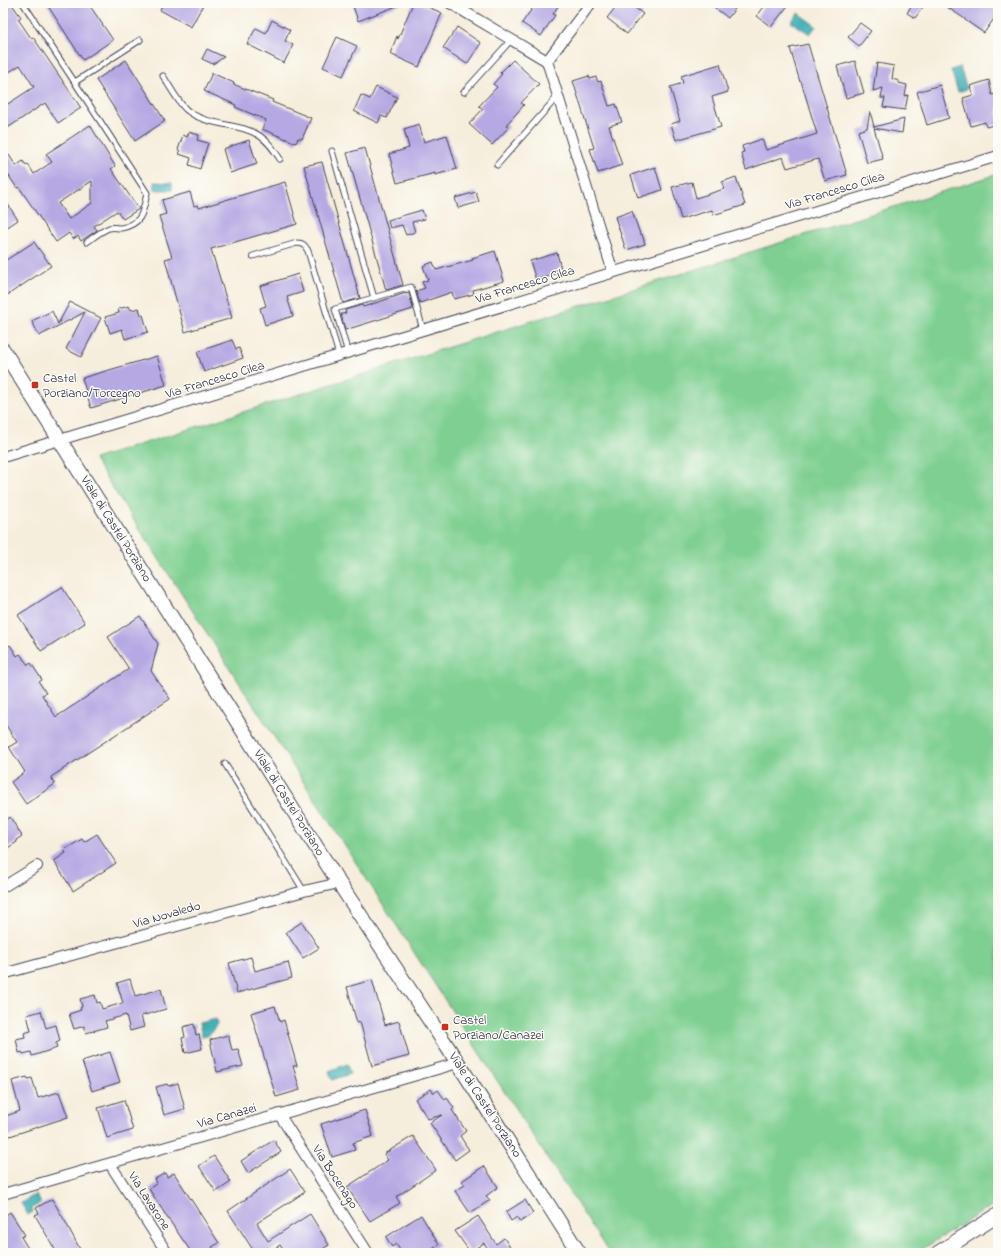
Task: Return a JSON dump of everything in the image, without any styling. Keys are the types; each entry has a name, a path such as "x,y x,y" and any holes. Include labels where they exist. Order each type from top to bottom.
{"street":[{"path":"450,3 547,61 613,272"},
{"path":"547,61 591,3"},
{"name":"Via Francesco Cilea","path":"3,457 998,156"},
{"name":"Viale di Castel Porziano","path":"3,350 339,883 458,1063 579,1253"},
{"path":"3,887 37,866"},
{"name":"Via Novaledo","path":"3,974 304,891 339,883"},
{"name":"Via Canazei","path":"3,1194 458,1063"},
{"name":"Via Bocenago","path":"279,1114 368,1253"},
{"name":"Via Lavarone","path":"110,1164 167,1253"},
{"path":"938,1253 998,1215"}],"lane":[{"path":"23,3 147,193 142,214 138,221 130,226 110,228 102,231 87,242"},
{"path":"75,82 140,40"},
{"path":"464,92 511,40"},
{"path":"164,76 187,111 203,120 247,130 260,136 272,147 280,159"},
{"path":"497,165 558,96"},
{"path":"332,151 374,298"},
{"path":"253,256 297,243 302,243 305,245 344,354"},
{"path":"344,354 336,309 410,287 423,330"},
{"path":"225,764 304,891"}],"green space":[{"path":"998,174 998,1202 916,1253 609,1253 94,459"}],"water":[{"path":"798,13 816,26 810,34 791,22"},
{"path":"960,67 967,89 958,92 951,70"},
{"path":"154,182 172,183 172,190 154,190"},
{"path":"216,1019 217,1025 208,1036 202,1037 199,1023"},
{"path":"347,1064 350,1074 332,1080 329,1071"},
{"path":"36,1194 41,1203 32,1208 33,1212 28,1215 21,1203"}],"building":[{"path":"3,3 11,3 21,17 18,19 31,38 33,37 81,108 58,123 45,103 3,131 3,107 34,87 20,65 3,76"},
{"path":"46,3 88,3 113,40 83,60"},
{"path":"163,3 204,3 191,27 160,10"},
{"path":"352,3 402,3 402,4 358,21"},
{"path":"413,3 419,3 442,13 419,67 390,54"},
{"path":"536,3 560,3 553,14 555,15 541,36 522,23"},
{"path":"619,3 629,3 643,14 627,34 607,18"},
{"path":"709,3 739,3 728,18"},
{"path":"767,3 790,3 771,27 757,16"},
{"path":"913,3 926,3 915,18 907,13"},
{"path":"941,3 987,3 998,11 998,13 984,33"},
{"path":"272,20 290,30 285,41 293,45 284,63 247,44 256,28 266,33"},
{"path":"860,23 871,31 859,46 848,37"},
{"path":"457,27 481,43 467,64 443,48"},
{"path":"337,37 357,46 343,76 323,67"},
{"path":"808,44 847,175 825,181 818,159 787,168 783,157 746,170 741,153 744,152 742,146 762,139 766,150 817,134 790,48"},
{"path":"207,49 224,57 213,64 202,59"},
{"path":"126,60 165,121 135,141 96,80"},
{"path":"513,60 539,84 521,103 524,105 506,125 509,127 492,145 469,124 483,109 479,106 497,87 493,84 502,74 500,73"},
{"path":"855,61 864,93 846,98 837,66"},
{"path":"877,63 894,66 892,79 907,85 905,96 908,95 905,110 883,107 885,98 881,98 883,88 873,91"},
{"path":"720,64 728,92 712,97 721,127 676,140 671,124 680,121 670,87 683,83 681,76"},
{"path":"212,73 234,83 233,84 273,100 272,102 311,118 302,139 298,138 296,143 262,129 266,120 235,107 236,105 204,91"},
{"path":"589,76 590,79 596,77 598,82 601,81 609,106 616,104 622,122 609,126 622,165 598,173 590,149 594,148 573,81"},
{"path":"989,80 992,95 998,93 998,124 986,127 985,122 971,126 963,98 973,95 970,86"},
{"path":"940,85 949,118 927,125 917,92"},
{"path":"376,87 397,97 387,118 381,116 378,123 354,111 361,95 370,99"},
{"path":"870,111 874,127 904,119 902,133 874,128 883,159 867,163 858,131 867,128"},
{"path":"419,124 424,142 447,135 457,169 397,183 389,154 409,148 404,129"},
{"path":"90,125 115,166 111,169 139,209 123,219 117,211 94,226 97,230 81,241 78,236 73,239 69,233 56,242 19,187 17,188 3,167 3,159 9,155 16,166 23,161 26,165 28,164 34,174 52,162 46,154","holes":["92,181 92,203 69,219 58,203"]},
{"path":"189,132 199,135 197,140 208,143 200,169 189,165 191,158 179,154 180,151 178,150 183,135 187,137"},
{"path":"249,140 257,164 230,173 223,149"},
{"path":"365,148 403,285 386,290 347,153"},
{"path":"322,162 360,298 343,303 304,166"},
{"path":"655,167 662,190 638,198 631,175"},
{"path":"736,177 745,205 713,215 712,210 681,219 672,187 692,182 696,198 724,189 722,182"},
{"path":"285,182 297,224 211,249 232,318 185,332 165,259 172,257 159,216 166,214 162,200 190,192 194,206 198,205 199,208"},
{"path":"476,192 479,202 458,208 455,198"},
{"path":"3,197 18,220 3,230"},
{"path":"422,210 425,219 412,222 415,232 406,235 402,225 390,228 388,220"},
{"path":"632,211 645,244 626,250 615,217"},
{"path":"34,242 51,266 3,298 3,262"},
{"path":"495,251 504,281 473,290 474,294 454,299 452,292 420,303 416,291 425,288 422,282 428,280 423,266 433,262 436,270 473,260 472,258"},
{"path":"557,253 562,272 536,280 530,261"},
{"path":"298,274 303,292 287,297 293,316 265,325 260,308 266,306 260,286"},
{"path":"409,293 413,309 345,330 341,314 346,313 345,310 362,305 363,307"},
{"path":"70,302 101,318 81,357 66,349 85,312 39,336 32,321 52,311 58,324"},
{"path":"129,306 131,310 139,308 141,315 143,315 148,332 125,339 122,329 110,333 105,317 119,313 118,309"},
{"path":"232,340 236,349 239,348 243,358 204,372 197,352"},
{"path":"157,356 166,385 91,408 82,378"},
{"path":"62,587 85,623 41,651 18,615"},
{"path":"140,616 158,644 151,671 170,699 51,777 55,784 26,804 11,782 25,772 9,747 17,742 3,721 3,650 10,645 17,656 20,654 28,665 31,663 42,680 39,682 46,693 42,695 56,717 129,669 108,637"},
{"path":"10,817 22,836 16,840 17,842 3,851 3,822"},
{"path":"97,834 116,863 73,891 54,861 66,853 64,850 82,839 84,842"},
{"path":"302,922 319,948 303,958 286,932"},
{"path":"251,957 255,971 288,962 292,978 237,993 229,963"},
{"path":"130,979 135,996 161,989 166,1009 141,1016 144,1027 130,1031 126,1015 105,1021 107,1027 86,1033 84,1026 74,1029 69,1014 81,1010 80,1008 82,1007 80,999 95,995 97,1003 100,1002 102,1009 123,1003 117,983"},
{"path":"372,980 385,1025 399,1021 409,1056 372,1066 360,1022 357,1023 347,987"},
{"path":"275,1006 280,1022 284,1020 297,1066 293,1066 300,1090 276,1097 251,1013"},
{"path":"41,1011 46,1028 56,1025 60,1041 56,1043 57,1048 32,1056 31,1052 23,1054 22,1052 19,1053 16,1039 25,1037 24,1033 31,1031 27,1015"},
{"path":"194,1024 196,1035 199,1034 202,1049 185,1053 182,1038 185,1037 183,1027"},
{"path":"228,1035 232,1050 238,1049 243,1066 217,1072 210,1040"},
{"path":"110,1052 120,1082 92,1091 82,1061"},
{"path":"27,1077 28,1079 32,1078 38,1098 59,1092 68,1117 7,1137 6,1134 3,1135 3,1117 20,1111 12,1081"},
{"path":"178,1083 185,1109 164,1115 156,1087"},
{"path":"431,1089 434,1093 438,1090 445,1100 447,1098 454,1108 452,1110 466,1131 460,1136 469,1150 455,1160 430,1123 442,1115 428,1119 415,1099"},
{"path":"124,1100 133,1130 107,1138 98,1108"},
{"path":"365,1110 373,1136 353,1143 355,1150 332,1157 321,1124"},
{"path":"413,1136 436,1170 396,1197 400,1203 370,1221 347,1187 388,1160 384,1154"},
{"path":"274,1140 281,1152 248,1173 241,1161"},
{"path":"214,1156 231,1182 216,1192 199,1166"},
{"path":"484,1166 498,1187 486,1196 490,1200 470,1213 455,1191 465,1185 462,1181"},
{"path":"290,1169 305,1192 257,1223 268,1241 310,1214 329,1245 316,1253 285,1253 280,1245 267,1253 255,1253 228,1211"},
{"path":"165,1173 167,1177 174,1173 219,1243 212,1247 216,1253 192,1253 149,1189 157,1183 155,1179"},
{"path":"52,1199 82,1253 57,1253 35,1215 39,1213 36,1208"},
{"path":"525,1200 533,1213 520,1222 517,1217 511,1221 506,1212"},
{"path":"10,1212 25,1235 21,1237 31,1253 3,1253 3,1217"},
{"path":"421,1215 439,1245 426,1253 402,1253 396,1244 392,1247 386,1237"},
{"path":"478,1216 496,1244 504,1238 514,1253 481,1253 488,1249 484,1243 470,1252 455,1231"}],"place":[{"name":"Castel Porziano/Torcegno","path":"35,385"},
{"name":"Castel Porziano/Canazei","path":"445,1027"}]}
